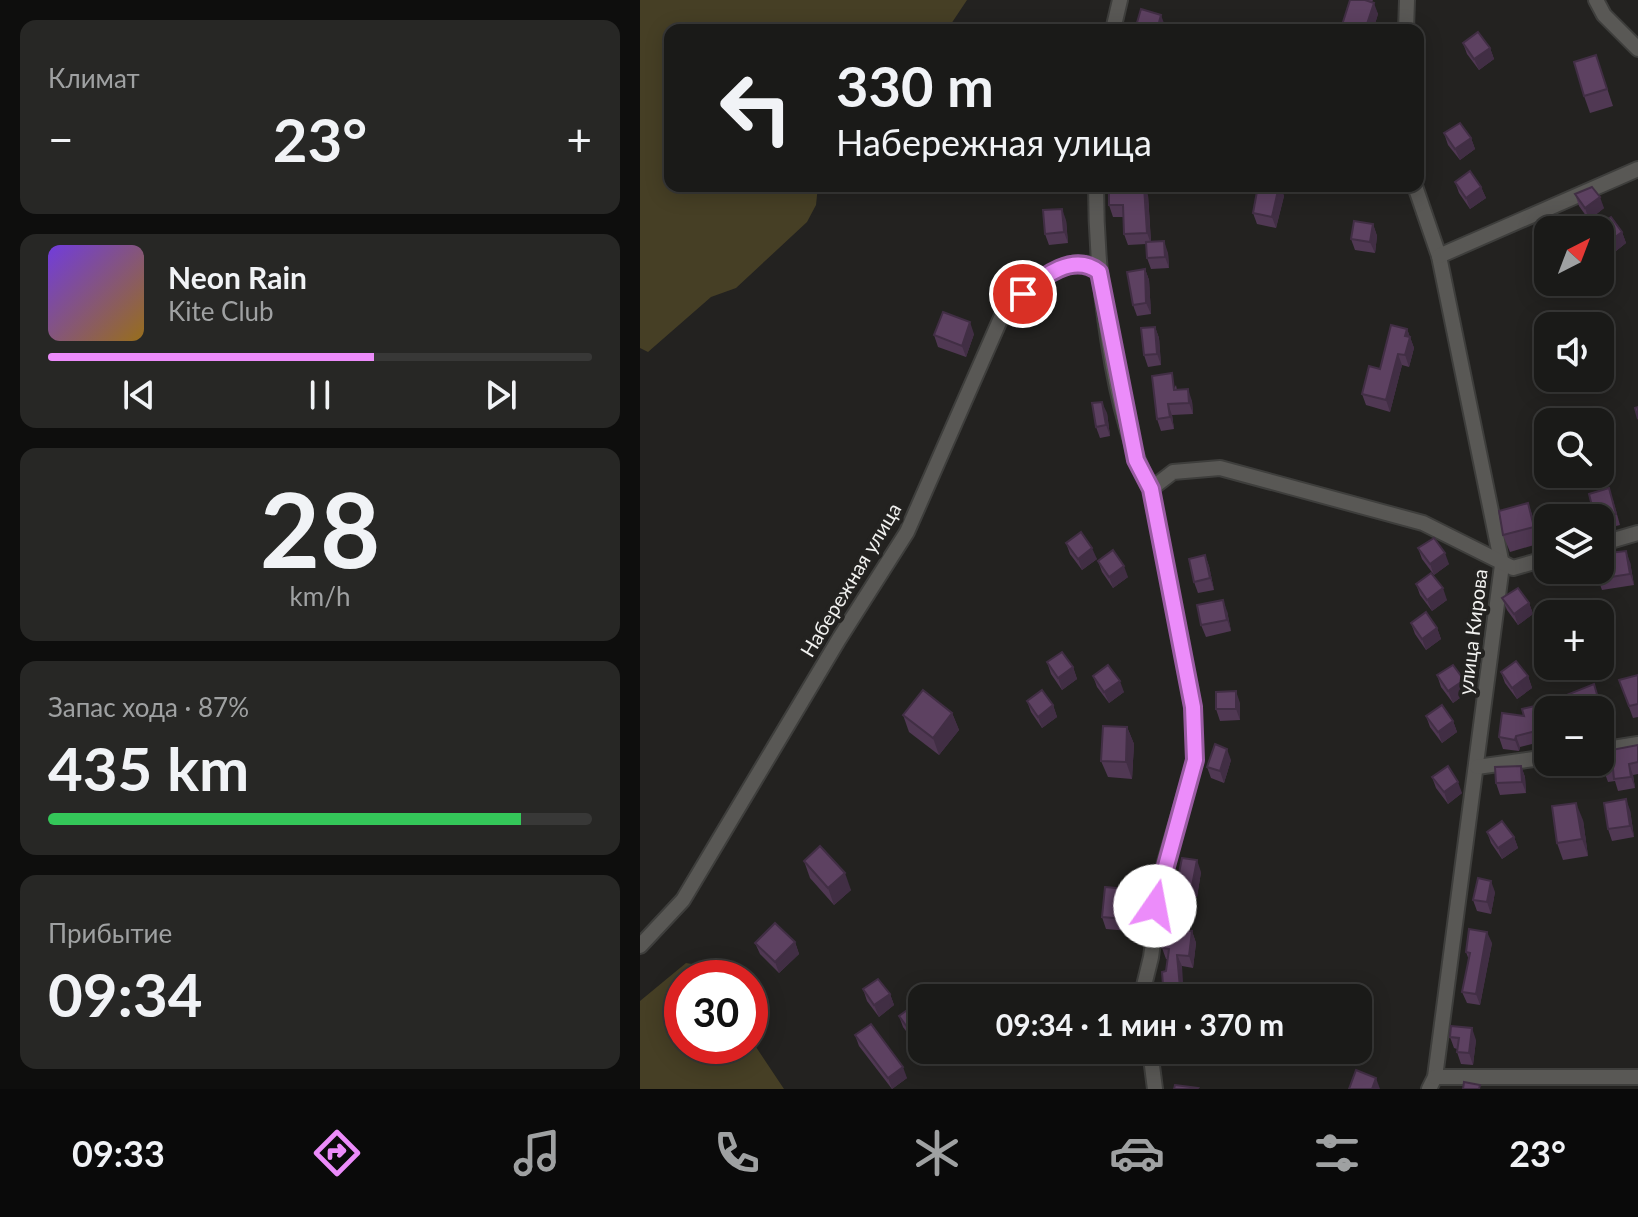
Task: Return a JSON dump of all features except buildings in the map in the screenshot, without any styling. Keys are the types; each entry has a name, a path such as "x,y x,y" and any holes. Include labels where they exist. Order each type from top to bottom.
{"street":[{"path":"1114,24 1120,0"},
{"path":"1406,24 1407,0"},
{"path":"1596,0 1604,15 1638,49"},
{"path":"1439,256 1638,169"},
{"path":"1096,192 1099,272 1136,460 1151,489 1193,707 1195,760 1163,869 1143,984"},
{"name":"улица Кирова","path":"1417,192 1439,256 1502,565 1432,1083"},
{"name":"Набережная улица","path":"640,946 683,900 839,639 907,532 1004,311 1042,277 1075,263 1089,264 1099,272"},
{"path":"1151,489 1173,472 1220,468 1423,523 1502,565 1513,568 1534,562"},
{"path":"1614,540 1638,533"},
{"path":"1614,748 1638,744"},
{"path":"1477,767 1534,759"},
{"path":"1152,1064 1155,1089"},
{"path":"1432,1083 1638,1077"}],"shaded area":[{"path":"640,0 967,0 951,24 664,24 664,192 817,192 816,205 807,222 736,288 711,297 648,352 640,348"},
{"path":"664,981 664,1064 767,1064 784,1089 640,1089 640,1001"}],"route":[{"path":"1023,294 1042,277 1075,263 1089,264 1099,272 1115,367 1136,460 1151,489 1193,707 1195,760 1155,906"}]}
